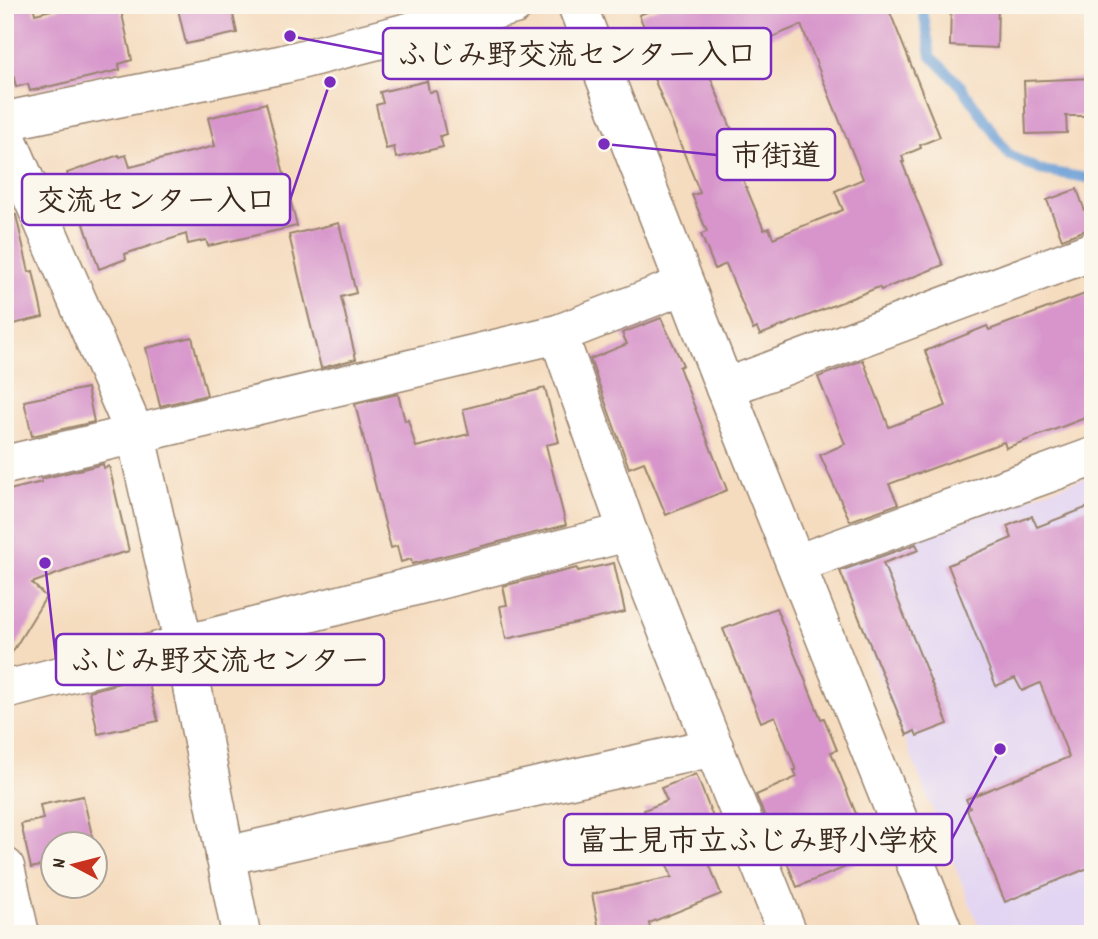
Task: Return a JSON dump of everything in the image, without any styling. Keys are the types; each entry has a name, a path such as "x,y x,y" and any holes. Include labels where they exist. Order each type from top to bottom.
{"street":[{"path":"5,121 284,64 514,5"},
{"path":"577,5 684,285 944,934"},
{"path":"5,134 136,436 184,646 241,934"},
{"path":"725,388 1093,251"},
{"path":"5,465 558,334 684,285"},
{"path":"558,334 628,532 788,934"},
{"path":"796,564 1093,457"},
{"path":"5,690 628,532"},
{"path":"225,856 714,747"},
{"path":"5,867 20,934"}],"shaded area":[{"path":"1093,475 1093,934 982,934 835,565"}],"building":[{"path":"5,5 33,5 35,14 72,5 120,5 132,60 119,64 120,70 30,91 28,84 16,87 5,40"},
{"path":"177,5 231,5 237,33 186,44"},
{"path":"665,5 887,5 940,137 902,156 902,162 943,265 881,290 879,287 760,335 757,328 753,330 726,264 715,269 701,234 707,232 692,195 700,193 653,76 663,72 639,15","holes":["801,25 863,179 835,191 843,210 773,238 769,228 764,230 736,163 744,160 707,69 710,67 709,63"]},
{"path":"951,5 998,5 997,48 950,46"},
{"path":"1093,78 1093,116 1066,116 1067,133 1026,134 1024,81"},
{"path":"427,81 429,92 436,91 446,134 440,136 443,147 396,158 394,147 386,149 376,105 383,103 380,92"},
{"path":"266,103 297,226 208,246 206,240 188,244 186,234 125,254 126,259 99,269 67,173 119,155 126,155 130,167 215,146 208,118"},
{"path":"1077,189 1091,228 1062,239 1047,200"},
{"path":"16,215 29,272 33,271 43,317 5,326 5,217"},
{"path":"339,223 356,293 341,297 356,359 321,368 289,235"},
{"path":"1093,291 1093,415 1006,448 1004,442 889,484 898,504 850,521 820,455 845,444 818,377 863,360 889,427 946,406 925,351 987,326 989,330"},
{"path":"661,318 683,365 679,367 727,490 666,515 644,462 629,468 590,359 627,344 622,333"},
{"path":"192,337 207,395 160,406 146,348"},
{"path":"87,388 94,422 32,436 24,401"},
{"path":"545,388 559,442 546,445 566,525 412,564 411,559 401,562 397,546 391,548 355,404 398,394 416,447 469,434 463,409"},
{"path":"103,464 104,468 109,466 129,551 32,583 46,597 5,664 5,491"},
{"path":"1093,505 1093,866 1005,902 967,810 970,808 966,799 1069,757 1040,683 1022,691 1015,678 996,686 948,565 1012,538 1007,526 1032,516 1037,527"},
{"path":"916,544 919,550 883,563 948,724 917,736 915,731 907,735 840,571"},
{"path":"614,563 625,612 506,639 500,606 507,605 503,586 577,568 578,571"},
{"path":"776,608 821,719 824,718 837,750 831,752 873,856 797,887 770,821 767,822 756,795 797,777 796,770 775,716 761,722 723,629"},
{"path":"147,676 158,721 98,734 89,691"},
{"path":"696,774 718,830 699,838 721,894 649,923 651,934 600,934 592,894 672,877 644,810 667,801 661,788"},
{"path":"83,796 91,830 38,830 38,866 31,868 21,824 43,819 40,805"}],"waterway":[{"path":"922,5 931,56 962,87 1009,155 1040,170 1093,179"}],"place":[{"name":"ふじみ野交流センター入口","path":"290,36"},
{"name":"交流センター入口","path":"330,82"},
{"name":"市街道","path":"604,144"},
{"name":"ふじみ野交流センター","path":"45,563"},
{"name":"富士見市立ふじみ野小学校","path":"1000,749"}]}
